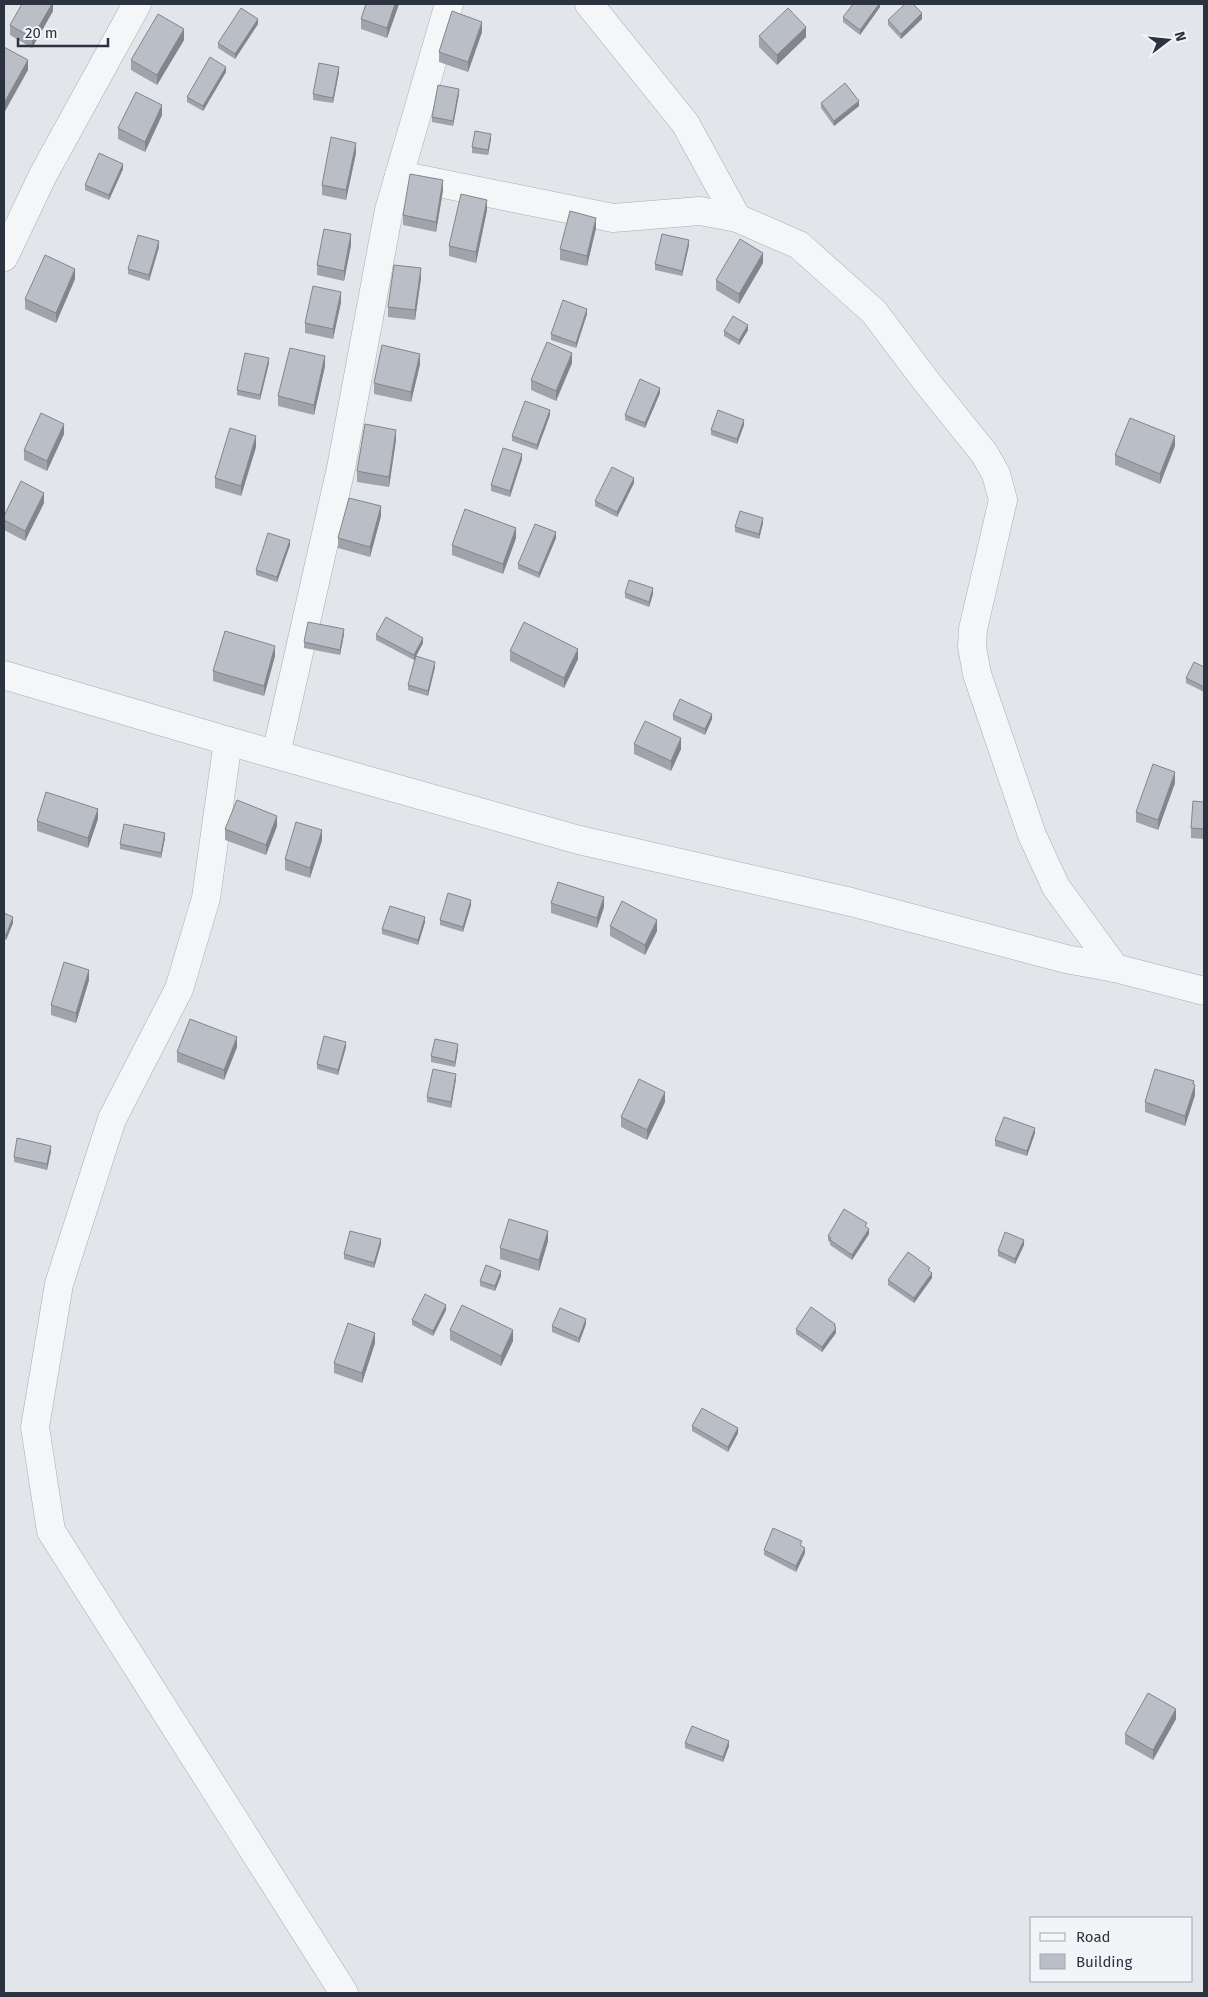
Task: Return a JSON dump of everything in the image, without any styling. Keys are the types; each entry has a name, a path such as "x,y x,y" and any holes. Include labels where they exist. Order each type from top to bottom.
{"street":[{"path":"4,258 47,167 137,4"},
{"path":"276,754 341,468 389,210 449,4"},
{"path":"589,4 685,123 737,218"},
{"path":"399,175 613,218 700,211 737,218 799,245 874,312 984,453 996,474 1003,500 973,629 972,647 977,674 1032,835 1056,887 1115,968"},
{"path":"4,675 228,741 579,840 851,902 1066,959 1115,968 1204,991"},
{"path":"228,741 206,898 179,989 112,1119 59,1284 35,1427 51,1531 344,1993"}],"building":[{"path":"22,4 52,4 32,38 10,25"},
{"path":"366,4 395,4 387,28 361,19"},
{"path":"853,4 879,4 860,30 843,17"},
{"path":"905,4 913,4 922,13 901,34 888,20"},
{"path":"241,8 258,19 235,54 218,43"},
{"path":"788,8 806,27 777,55 759,36"},
{"path":"452,11 482,22 468,62 439,52"},
{"path":"158,14 184,29 157,75 131,60"},
{"path":"4,47 28,60 4,103"},
{"path":"210,57 226,67 203,106 187,97"},
{"path":"319,63 339,67 333,98 313,94"},
{"path":"845,83 859,101 834,121 821,103"},
{"path":"438,85 459,89 453,121 432,117"},
{"path":"136,92 162,105 145,142 118,128"},
{"path":"475,131 491,134 488,150 472,147"},
{"path":"331,137 356,143 346,190 322,185"},
{"path":"99,153 123,164 109,195 85,185"},
{"path":"410,174 443,180 436,222 403,215"},
{"path":"461,194 487,200 476,252 449,246"},
{"path":"570,211 596,218 587,256 560,249"},
{"path":"324,229 351,234 344,271 317,265"},
{"path":"662,234 689,240 682,271 655,264"},
{"path":"138,235 159,241 149,275 128,269"},
{"path":"740,239 763,253 739,294 716,280"},
{"path":"45,255 75,269 56,313 25,299"},
{"path":"394,265 421,268 415,310 388,307"},
{"path":"313,286 341,292 333,329 305,323"},
{"path":"563,300 587,309 576,343 551,334"},
{"path":"733,316 748,325 739,340 724,331"},
{"path":"547,342 572,353 556,391 531,380"},
{"path":"382,345 420,354 411,392 374,383"},
{"path":"290,348 325,356 314,405 278,396"},
{"path":"245,353 269,358 260,395 237,390"},
{"path":"640,379 660,388 645,423 625,415"},
{"path":"525,401 550,410 537,445 512,436"},
{"path":"718,410 744,420 737,439 711,430"},
{"path":"41,413 64,424 47,461 24,450"},
{"path":"1130,418 1175,436 1160,474 1115,455"},
{"path":"365,424 396,430 389,477 357,471"},
{"path":"230,428 256,436 241,486 215,478"},
{"path":"503,448 522,454 510,491 491,485"},
{"path":"612,467 634,478 617,512 595,501"},
{"path":"21,481 44,493 25,531 4,520 4,516"},
{"path":"349,498 381,506 370,547 338,538"},
{"path":"465,509 516,528 503,564 452,545"},
{"path":"740,511 763,518 759,534 735,527"},
{"path":"535,524 556,532 539,573 518,564"},
{"path":"268,533 290,540 277,577 256,570"},
{"path":"629,580 653,588 649,602 625,593"},
{"path":"386,617 423,638 414,655 376,635"},
{"path":"308,622 344,629 340,650 304,642"},
{"path":"524,622 578,649 564,678 510,651"},
{"path":"225,631 275,646 264,686 213,671"},
{"path":"416,656 435,662 428,691 408,685"},
{"path":"1194,662 1204,667 1204,687 1186,678"},
{"path":"680,699 712,714 705,729 673,715"},
{"path":"645,721 681,738 671,761 634,744"},
{"path":"1153,764 1175,772 1158,820 1136,812"},
{"path":"46,792 98,809 88,838 37,821"},
{"path":"237,800 277,816 266,845 225,829"},
{"path":"1193,801 1204,802 1204,829 1191,828"},
{"path":"296,822 322,830 310,868 285,859"},
{"path":"124,824 165,833 161,853 120,844"},
{"path":"558,882 604,897 597,918 551,903"},
{"path":"448,893 471,900 463,927 440,920"},
{"path":"622,901 657,920 645,945 610,926"},
{"path":"390,906 425,917 418,940 382,929"},
{"path":"4,913 13,917 6,935 4,934"},
{"path":"64,962 89,970 76,1013 51,1005"},
{"path":"190,1019 237,1037 224,1070 177,1052"},
{"path":"324,1036 346,1042 338,1070 317,1064"},
{"path":"435,1039 458,1044 455,1062 431,1056"},
{"path":"433,1069 456,1074 451,1102 427,1097"},
{"path":"1155,1069 1194,1081 1193,1084 1195,1085 1185,1116 1145,1102"},
{"path":"639,1079 665,1092 647,1130 621,1117"},
{"path":"1004,1117 1035,1128 1027,1151 995,1140"},
{"path":"17,1138 51,1146 47,1164 14,1157"},
{"path":"844,1209 867,1223 865,1226 869,1229 852,1255 830,1240 831,1238 828,1236"},
{"path":"509,1219 548,1231 539,1260 500,1248"},
{"path":"350,1231 381,1239 374,1263 344,1254"},
{"path":"1005,1232 1024,1240 1015,1259 998,1251"},
{"path":"908,1252 930,1268 928,1270 932,1273 914,1298 888,1280"},
{"path":"486,1265 501,1271 495,1286 480,1281"},
{"path":"425,1294 446,1305 433,1331 412,1320"},
{"path":"462,1305 513,1330 501,1356 450,1330"},
{"path":"811,1307 835,1324 836,1328 822,1347 796,1329"},
{"path":"560,1308 586,1319 579,1338 552,1326"},
{"path":"348,1323 375,1333 362,1373 334,1363"},
{"path":"702,1408 738,1428 728,1447 692,1426"},
{"path":"773,1528 802,1541 800,1545 805,1548 796,1566 764,1550"},
{"path":"1148,1693 1176,1709 1153,1750 1125,1734"},
{"path":"692,1726 729,1741 723,1757 685,1743"}]}
